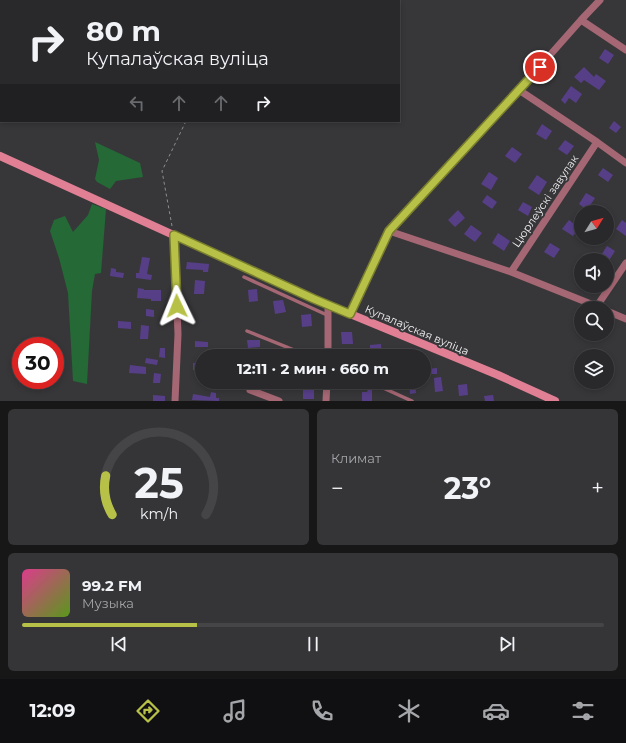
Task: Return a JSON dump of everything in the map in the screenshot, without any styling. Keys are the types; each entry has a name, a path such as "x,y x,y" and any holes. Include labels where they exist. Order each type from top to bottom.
{"street":[{"path":"350,314 389,231 600,0"},
{"path":"582,20 626,50"},
{"path":"519,90 626,163"},
{"name":"Цюрлеўскі завулак","path":"511,272 597,142"},
{"name":"Купалаўская вуліца","path":"0,156 328,305 498,375 555,401"},
{"path":"389,231 511,272 584,301"},
{"path":"174,235 178,334 175,401"},
{"path":"603,301 626,263"},
{"path":"328,305 328,349"},
{"path":"614,314 626,319"},
{"path":"326,401 327,389"},
{"path":"250,390 279,401"}],"lane":[{"path":"244,278 328,315"},
{"path":"247,331 292,349"},
{"path":"385,389 412,401"}],"path":[{"path":"174,235 162,171 186,122"}],"green space":[{"path":"95,142 140,163 143,177 116,181 110,189 97,182 95,179 99,160"},
{"path":"92,204 106,209 101,273 95,274 92,291 87,384 73,381 68,293 50,231 54,220 65,216 73,232 88,215"}],"building":[{"path":"605,49 614,55 608,64 599,58"},
{"path":"584,67 594,77 596,74 606,81 599,90 584,80 581,83 574,77"},
{"path":"571,86 582,94 576,103 569,98 565,104 561,100"},
{"path":"614,121 621,127 616,133 609,128"},
{"path":"542,124 552,131 546,140 536,134"},
{"path":"565,140 574,146 567,155 558,149"},
{"path":"512,147 522,154 515,163 505,156"},
{"path":"603,168 613,175 608,182 598,175"},
{"path":"489,172 498,178 491,190 481,184"},
{"path":"537,175 547,182 539,195 528,188"},
{"path":"586,193 595,198 590,205 579,204"},
{"path":"487,195 497,202 492,209 482,202"},
{"path":"523,202 532,207 528,216 518,210"},
{"path":"458,210 465,218 455,227 448,220"},
{"path":"569,220 574,224 574,235 573,236 562,229"},
{"path":"622,220 626,223 626,236 616,229"},
{"path":"471,225 482,233 475,242 464,234"},
{"path":"498,233 510,241 504,251 492,243"},
{"path":"550,243 560,249 554,258 544,252"},
{"path":"607,246 615,251 614,253 603,253"},
{"path":"142,257 150,258 147,274 152,275 151,280 136,278 136,273 139,273"},
{"path":"187,262 209,264 208,272 203,272 203,270 186,269"},
{"path":"111,268 116,269 116,272 124,273 123,278 110,276"},
{"path":"195,280 205,281 204,294 194,294"},
{"path":"138,288 144,290 161,290 161,301 151,301 151,299 137,298"},
{"path":"257,289 258,301 249,302 248,290"},
{"path":"283,300 286,312 275,314 273,301"},
{"path":"146,309 154,310 154,317 146,316"},
{"path":"311,314 312,326 302,327 301,315"},
{"path":"118,321 131,322 131,329 118,328"},
{"path":"141,325 149,326 148,339 140,339"},
{"path":"341,332 352,332 353,344 342,344"},
{"path":"247,340 260,340 260,347 248,348"},
{"path":"195,341 208,342 208,347 195,347"},
{"path":"381,344 381,349 370,349 370,345"},
{"path":"160,348 165,348 165,358 159,357"},
{"path":"146,358 158,360 157,365 145,363"},
{"path":"193,363 195,363 195,370 193,370"},
{"path":"130,365 146,367 146,374 129,373"},
{"path":"437,368 437,374 431,374 431,369"},
{"path":"154,373 161,374 160,383 153,383"},
{"path":"441,377 443,391 435,392 434,378"},
{"path":"467,384 468,395 459,396 458,385"},
{"path":"303,389 314,389 314,399 303,399"},
{"path":"368,389 372,389 372,401 362,401 362,392 367,392"},
{"path":"410,389 416,389 416,393 410,394"},
{"path":"211,392 216,393 216,398 219,398 219,401 192,400 193,394 210,397"},
{"path":"153,395 165,396 165,401 153,401"},
{"path":"493,395 494,401 485,401 484,396"}],"route":[{"path":"177,306 174,235 350,314 389,231 540,67"}]}
